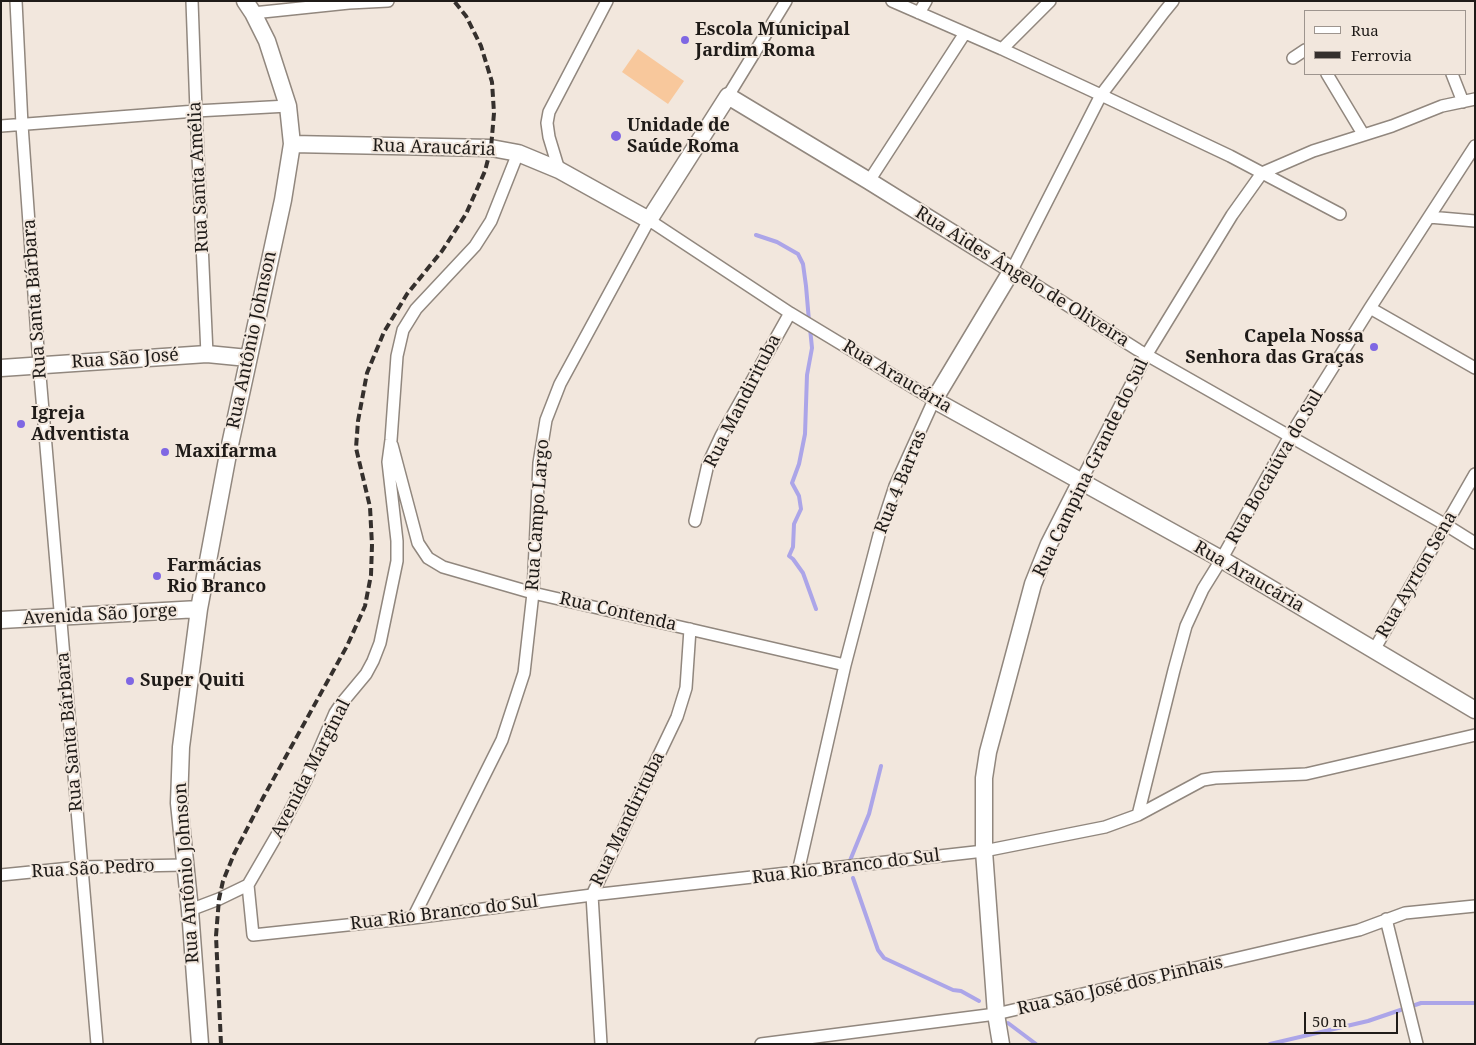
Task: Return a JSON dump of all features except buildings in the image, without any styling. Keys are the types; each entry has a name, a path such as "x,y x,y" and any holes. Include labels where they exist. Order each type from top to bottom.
{"street":[{"name":"Rua Santa Bárbara","path":"16,1 22,125 39,364 97,1044"},
{"name":"Rua Santa Amélia","path":"192,1 207,354"},
{"path":"249,7 388,1"},
{"path":"559,170 549,137 547,123 549,112 607,1"},
{"name":"Rua Campo Largo","path":"413,918 502,740 524,673 533,593 539,463 546,420 560,384 649,220 786,1"},
{"path":"892,1 1002,49 1230,156 1340,214"},
{"path":"919,13 926,1"},
{"path":"1002,49 1050,1"},
{"name":"Rua 4 Barras","path":"798,872 845,665 879,535 895,486 934,400 1012,270 1101,95 1173,1"},
{"name":"Rua Antônio Johnson","path":"200,1044 190,910 179,803 181,747 199,609 228,454 283,200 292,144 288,106 267,41 249,7"},
{"path":"870,181 965,33"},
{"path":"1293,58 1304,51"},
{"path":"1328,75 1363,134"},
{"path":"1452,75 1463,102"},
{"name":"Rua Aides Ângelo de Oliveira","path":"728,96 870,181 1138,350 1475,543"},
{"path":"1262,173 1313,151 1392,126 1442,106 1475,99"},
{"path":"1,126 288,106"},
{"name":"Rua Araucária","path":"292,144 491,148 518,153 559,170 649,220 790,312 934,400 1221,560 1475,710"},
{"name":"Rua Bocaiúva do Sul","path":"1138,815 1186,626 1202,589 1221,560 1290,436 1475,146"},
{"name":"Avenida Marginal","path":"248,885 306,780 335,713 366,674 380,643 397,561 397,541 388,462 397,356 403,330 416,309 475,246 491,221 518,153"},
{"name":"Rua Campina Grande do Sul","path":"1001,1044 996,1014 984,851 984,778 988,752 1033,584 1049,544 1147,354 1232,214 1262,173"},
{"path":"1429,217 1475,221"},
{"path":"1370,308 1475,368"},
{"name":"Rua Mandirituba","path":"695,521 708,464 721,436 790,312"},
{"name":"Rua São José","path":"1,368 207,354 248,358"},
{"name":"Rua Contenda","path":"391,440 418,543 428,558 443,567 533,593 845,665"},
{"name":"Rua Ayrton Sena","path":"1374,650 1475,474"},
{"name":"Avenida São Jorge","path":"1,620 199,609"},
{"name":"Rua Mandirituba","path":"601,1044 592,895 677,717 686,688 690,629"},
{"name":"Rua Rio Branco do Sul","path":"248,885 252,935 984,851 1105,827 1138,815 1203,780 1306,774 1475,735"},
{"name":"Rua São Pedro","path":"1,875 81,868 185,865"},
{"path":"190,910 248,885"},
{"name":"Rua São José dos Pinhais","path":"761,1044 996,1014 1358,930 1405,914 1475,906"},
{"path":"1386,920 1417,1044"}],"shaded area":[{"path":"638,49 684,81 668,104 622,72"}],"waterway":[{"path":"756,235 777,242 798,254 803,264 809,321"},
{"path":"810,328 812,348 807,375 805,434 799,464 792,483 799,496 801,509 794,524 793,547 789,556 803,573 816,609"},
{"path":"849,863 869,814 881,766"},
{"path":"853,878 878,950 884,958 953,990 961,991 979,1001"},
{"path":"1270,1044 1368,1021 1421,1003 1475,1003"},
{"path":"1008,1023 1036,1044"}],"railway":[{"path":"221,1044 216,936 219,899 223,881 234,854 347,646 365,606 371,575 370,507 356,448 358,421 367,373 384,332 407,294 442,251 466,214 485,171 491,148 494,113 492,82 481,46 466,16 454,1"}],"place":[{"name":"Escola Municipal Jardim Roma","path":"685,40"},
{"name":"Unidade de Saúde Roma","path":"616,136"},
{"name":"Capela Nossa Senhora das Graças","path":"1374,347"},
{"name":"Igreja Adventista","path":"21,424"},
{"name":"Maxifarma","path":"165,452"},
{"name":"Farmácias Rio Branco","path":"157,576"},
{"name":"Super Quiti","path":"130,681"}]}
